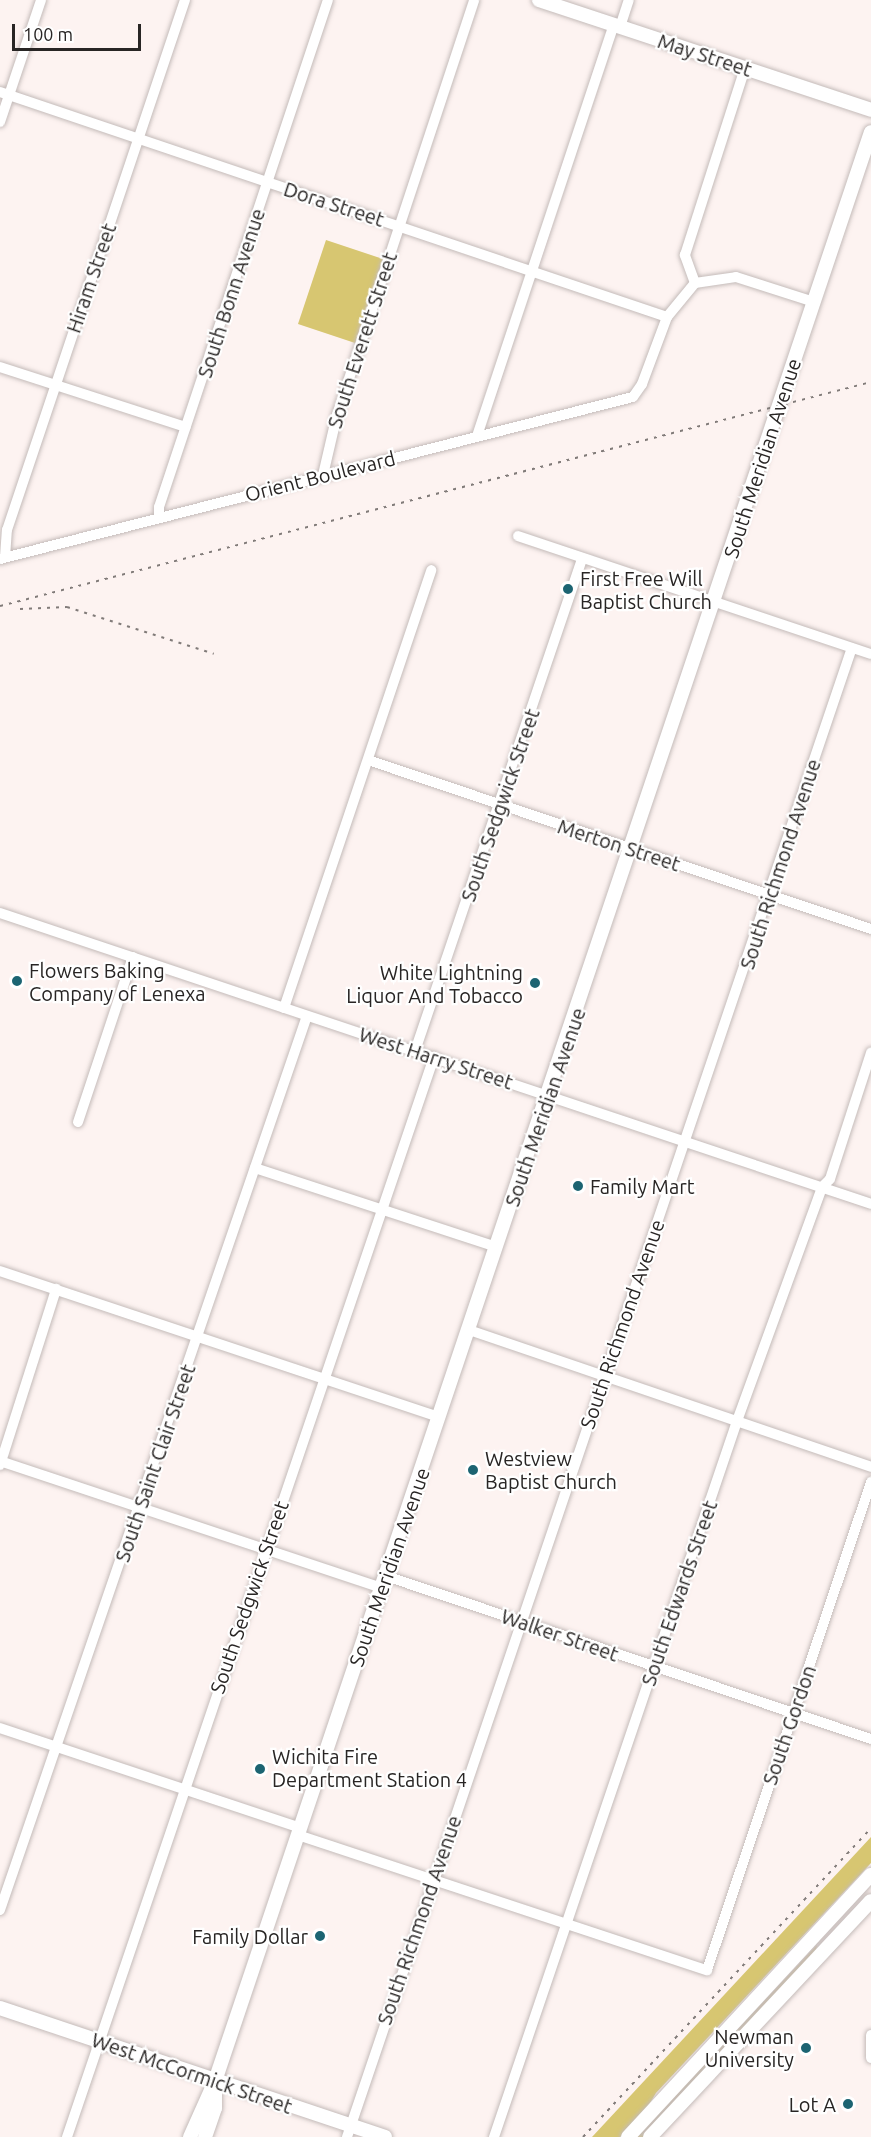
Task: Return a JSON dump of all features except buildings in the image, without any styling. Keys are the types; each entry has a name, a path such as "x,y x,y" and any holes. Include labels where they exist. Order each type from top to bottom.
{"main road":[{"name":"May Street","path":"539,0 871,110"},
{"name":"South Meridian Avenue","path":"190,2137 215,2081 632,849 871,132"},
{"path":"628,2137 871,1875"},
{"path":"650,2137 871,1901"},
{"name":"West McCormick Street","path":"0,2008 215,2081 349,2132 385,2137"},
{"name":"South Meridian Avenue","path":"205,2137 215,2108 215,2081"}],"street":[{"path":"0,122 4,94 41,0"},
{"name":"Hiram Street","path":"3,558 7,530 185,0"},
{"name":"South Bonn Avenue","path":"159,518 159,507 328,0"},
{"name":"South Everett Street","path":"323,475 337,415 474,0"},
{"path":"477,436 531,270 617,26 629,0"},
{"path":"695,283 685,255 745,68"},
{"name":"Dora Street","path":"4,94 667,317"},
{"path":"667,317 695,283 736,277 814,302"},
{"name":"Orient Boulevard","path":"3,558 633,396 639,390 667,317"},
{"path":"0,367 186,427"},
{"path":"518,536 871,654"},
{"name":"South Sedgwick Street","path":"415,1051 501,805 582,559"},
{"path":"284,1008 431,570"},
{"name":"South Richmond Avenue","path":"349,2132 603,1376 686,1141 852,648"},
{"name":"Merton Street","path":"368,760 871,928"},
{"name":"West Harry Street","path":"0,913 871,1204"},
{"path":"78,1122 133,957"},
{"name":"South Saint Clair Street","path":"0,1910 307,1016"},
{"name":"South Edwards Street","path":"494,2137 737,1421 822,1187 830,1179 871,1053"},
{"name":"South Sedgwick Street","path":"67,2137 183,1789 384,1210 434,1057"},
{"path":"255,1168 496,1247"},
{"path":"0,1271 439,1417"},
{"path":"1,1462 56,1289"},
{"path":"469,1330 871,1467"},
{"name":"Walker Street","path":"1,1462 265,1548 521,1622 871,1739"},
{"name":"South Gordon","path":"567,1925 707,1968 871,1482"},
{"path":"0,1728 183,1789 433,1880 567,1925"},
{"path":"871,2035 871,2058"}],"shaded area":[{"path":"326,240 383,259 355,343 298,324"},
{"path":"871,1837 871,1863 656,2093 645,2111 620,2137 592,2137"},
{"path":"817,1945 815,1954 644,2137 636,2137"}],"railway":[{"path":"0,606 871,382"},
{"path":"20,609 67,607 214,654"},
{"path":"583,2137 871,1828"}],"place":[{"name":"First Free Will Baptist Church","path":"568,589"},
{"name":"Flowers Baking Company of Lenexa","path":"17,981"},
{"name":"White Lightning Liquor And Tobacco","path":"535,983"},
{"name":"Family Mart","path":"578,1186"},
{"name":"Westview Baptist Church","path":"473,1470"},
{"name":"Wichita Fire Department Station 4","path":"260,1769"},
{"name":"Family Dollar","path":"320,1936"},
{"name":"Newman University","path":"806,2048"},
{"name":"Lot A","path":"848,2104"}]}
